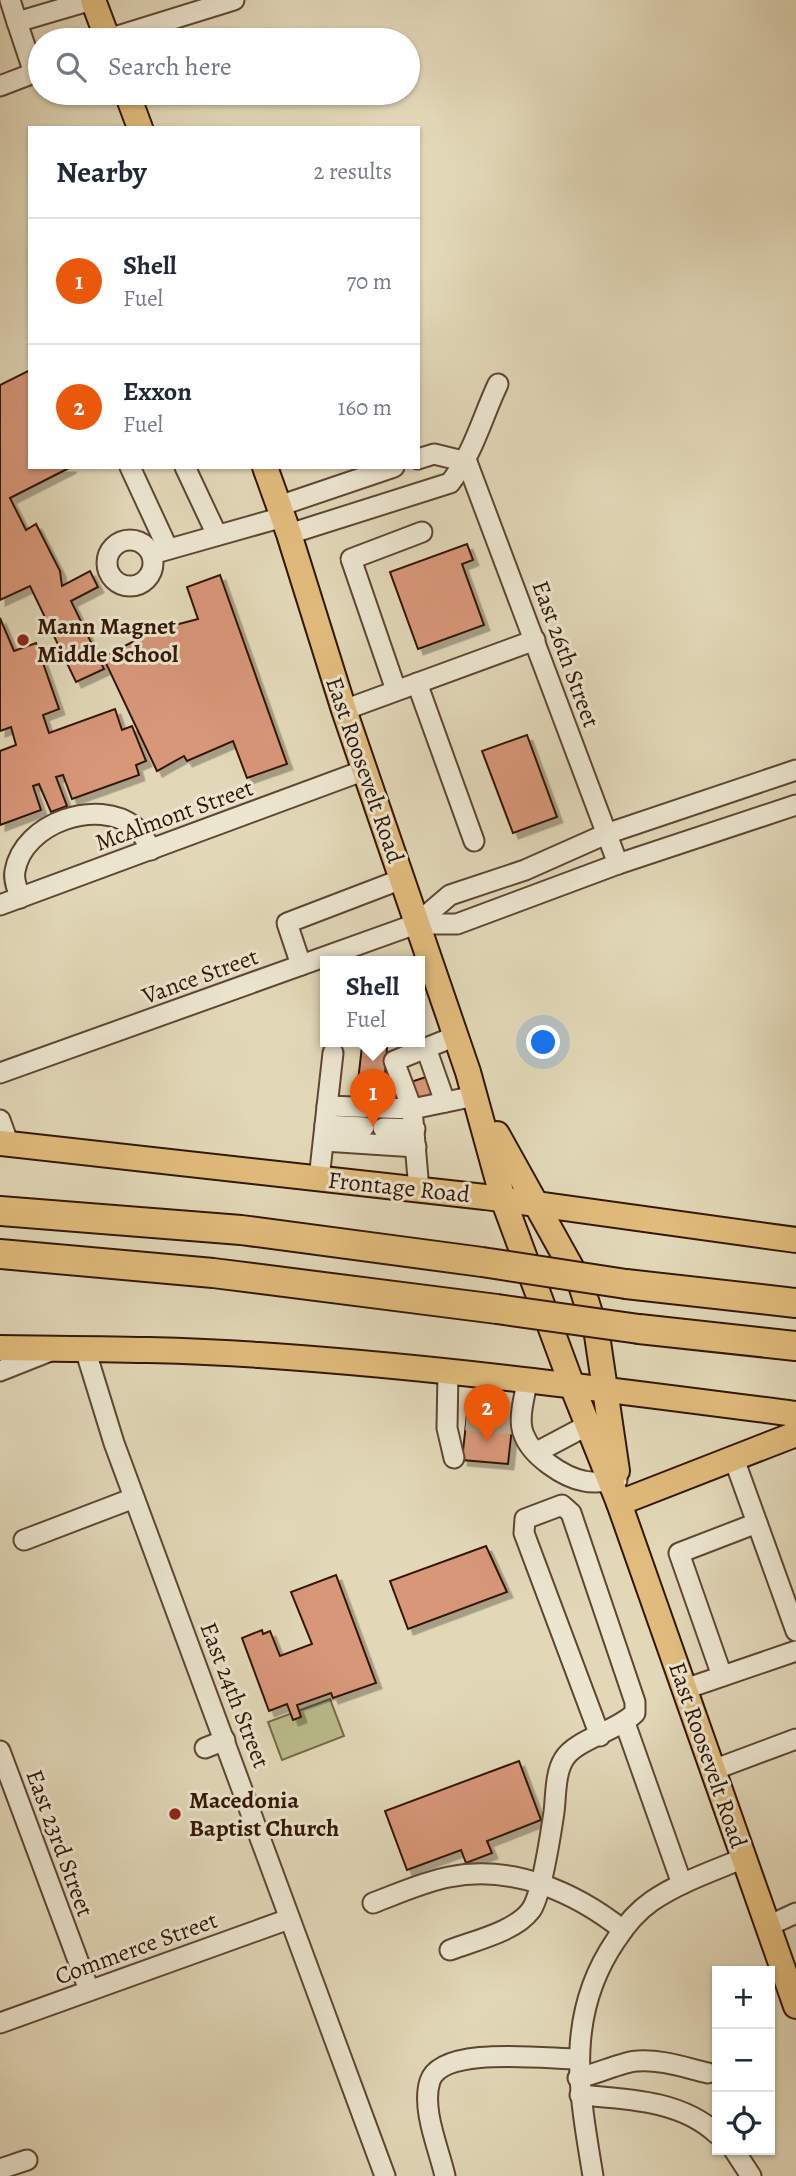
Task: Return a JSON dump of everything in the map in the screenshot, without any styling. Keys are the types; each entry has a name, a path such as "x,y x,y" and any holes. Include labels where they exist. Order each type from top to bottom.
{"highway":[{"path":"0,1211 241,1230 626,1284 796,1303"},
{"path":"0,1254 213,1273 639,1329 796,1346"}],"main road":[{"path":"92,0 103,28"},
{"path":"131,105 139,126"},
{"name":"East Roosevelt Road","path":"266,469 344,710 468,1072 503,1199 572,1388 616,1488 796,2006"},
{"name":"East Roosevelt Road","path":"468,1072 533,1203 566,1254 581,1285 597,1335 606,1389 616,1488"},
{"name":"Frontage Road","path":"4,1144 503,1199 796,1240"},
{"path":"0,1348 262,1355 527,1381 572,1388 606,1389 796,1414"},
{"path":"616,1488 734,1459 796,1434"}],"street":[{"path":"10,0 28,55"},
{"path":"17,22 51,6 92,0"},
{"path":"138,28 194,6 234,0"},
{"path":"0,86 28,75"},
{"path":"131,469 160,552 284,519 450,483 467,462 479,425 498,384"},
{"path":"420,458 434,454 467,462"},
{"name":"East 26th Street","path":"467,462 618,864"},
{"path":"186,469 217,535"},
{"path":"284,519 390,469"},
{"path":"396,691 351,559 422,532"},
{"path":"344,710 535,640"},
{"path":"417,683 474,841"},
{"name":"Vance Street","path":"416,924 450,895 525,870 606,834 796,770"},
{"name":"McAlmont Street","path":"0,905 365,771"},
{"name":"Vance Street","path":"326,956 416,924 457,924 618,864 796,805"},
{"path":"20,898 14,877 19,859 44,830 58,822 84,814 120,819 134,825 151,850"},
{"path":"301,965 286,923 402,879"},
{"name":"Vance Street","path":"0,1073 320,958"},
{"path":"419,1190 415,1128 394,1061 456,1036"},
{"path":"426,1048 445,1102"},
{"path":"319,1179 333,1053"},
{"path":"325,1124 415,1128 445,1102 475,1096"},
{"path":"0,1120 4,1144"},
{"path":"325,1124 415,1128"},
{"path":"325,1124 415,1128"},
{"path":"0,1371 55,1349"},
{"name":"East 24th Street","path":"85,1349 90,1372 134,1498 385,2176"},
{"path":"448,1373 456,1420 454,1458"},
{"path":"527,1381 517,1423 537,1452 565,1474 585,1482 616,1488"},
{"path":"537,1452 588,1425"},
{"path":"734,1459 796,1631"},
{"path":"24,1540 134,1498"},
{"path":"450,1950 513,1925 531,1910 540,1883 564,1758 625,1723 635,1713 635,1702 572,1513 562,1505 526,1519 524,1533 600,1736"},
{"path":"722,1676 678,1553 757,1523"},
{"path":"685,1689 796,1651"},
{"path":"625,1723 682,1884"},
{"path":"713,1770 796,1739"},
{"path":"205,1748 225,1740"},
{"name":"East 23rd Street","path":"0,1751 89,1990"},
{"path":"593,2176 579,2078 584,2012 607,1953 623,1930 650,1902 682,1884 744,1858"},
{"path":"373,1903 449,1877 502,1875 540,1883 575,1898 623,1930"},
{"path":"768,1926 796,1913"},
{"name":"Commerce Street","path":"0,2023 289,1919"},
{"path":"446,2176 428,2100 431,2079 440,2067 463,2057 579,2078 631,2100 681,2111 712,2131"},
{"path":"579,2078 604,2073 635,2060 670,2064 708,2073"},
{"path":"737,2155 751,2176"},
{"path":"0,2169 27,2160"}],"green space":[{"path":"330,1699 344,1736 282,1760 268,1722"}],"building":[{"path":"28,371 28,469 67,469 10,498 26,530 36,524 60,571 62,586 90,571 98,587 71,601 104,669 76,682 30,586 0,600 0,385"},
{"path":"467,544 473,560 462,564 484,625 418,649 390,572"},
{"path":"220,575 287,764 247,778 233,741 187,761 184,756 157,771 103,657 156,630 198,619 187,587"},
{"path":"0,618 14,651 36,643 59,709 43,715 49,733 115,709 122,730 132,726 146,761 136,765 139,775 72,799 63,775 56,777 67,806 51,812 39,784 33,786 41,810 0,825 0,751 16,745 11,727 0,731"},
{"path":"527,735 557,817 513,833 482,751"},
{"path":"362,1047 387,1048 383,1103 356,1099"},
{"path":"426,1077 432,1094 414,1101 408,1083"},
{"path":"467,1414 513,1419 508,1464 462,1460"},
{"path":"486,1546 507,1592 408,1629 390,1581"},
{"path":"336,1575 376,1683 333,1698 331,1693 297,1705 301,1717 293,1720 287,1704 269,1711 242,1638 262,1630 263,1634 270,1631 280,1656 312,1644 291,1592"},
{"path":"519,1761 541,1820 487,1841 492,1853 466,1863 461,1850 407,1870 385,1811"}],"tunnel":[{"path":"466,1421 513,1425"}],"place":[{"name":"Mann Magnet Middle School","path":"23,640"},
{"name":"Shell","path":"373,1127"},
{"name":"Exxon","path":"487,1442"},
{"name":"Macedonia Baptist Church","path":"175,1814"}]}
